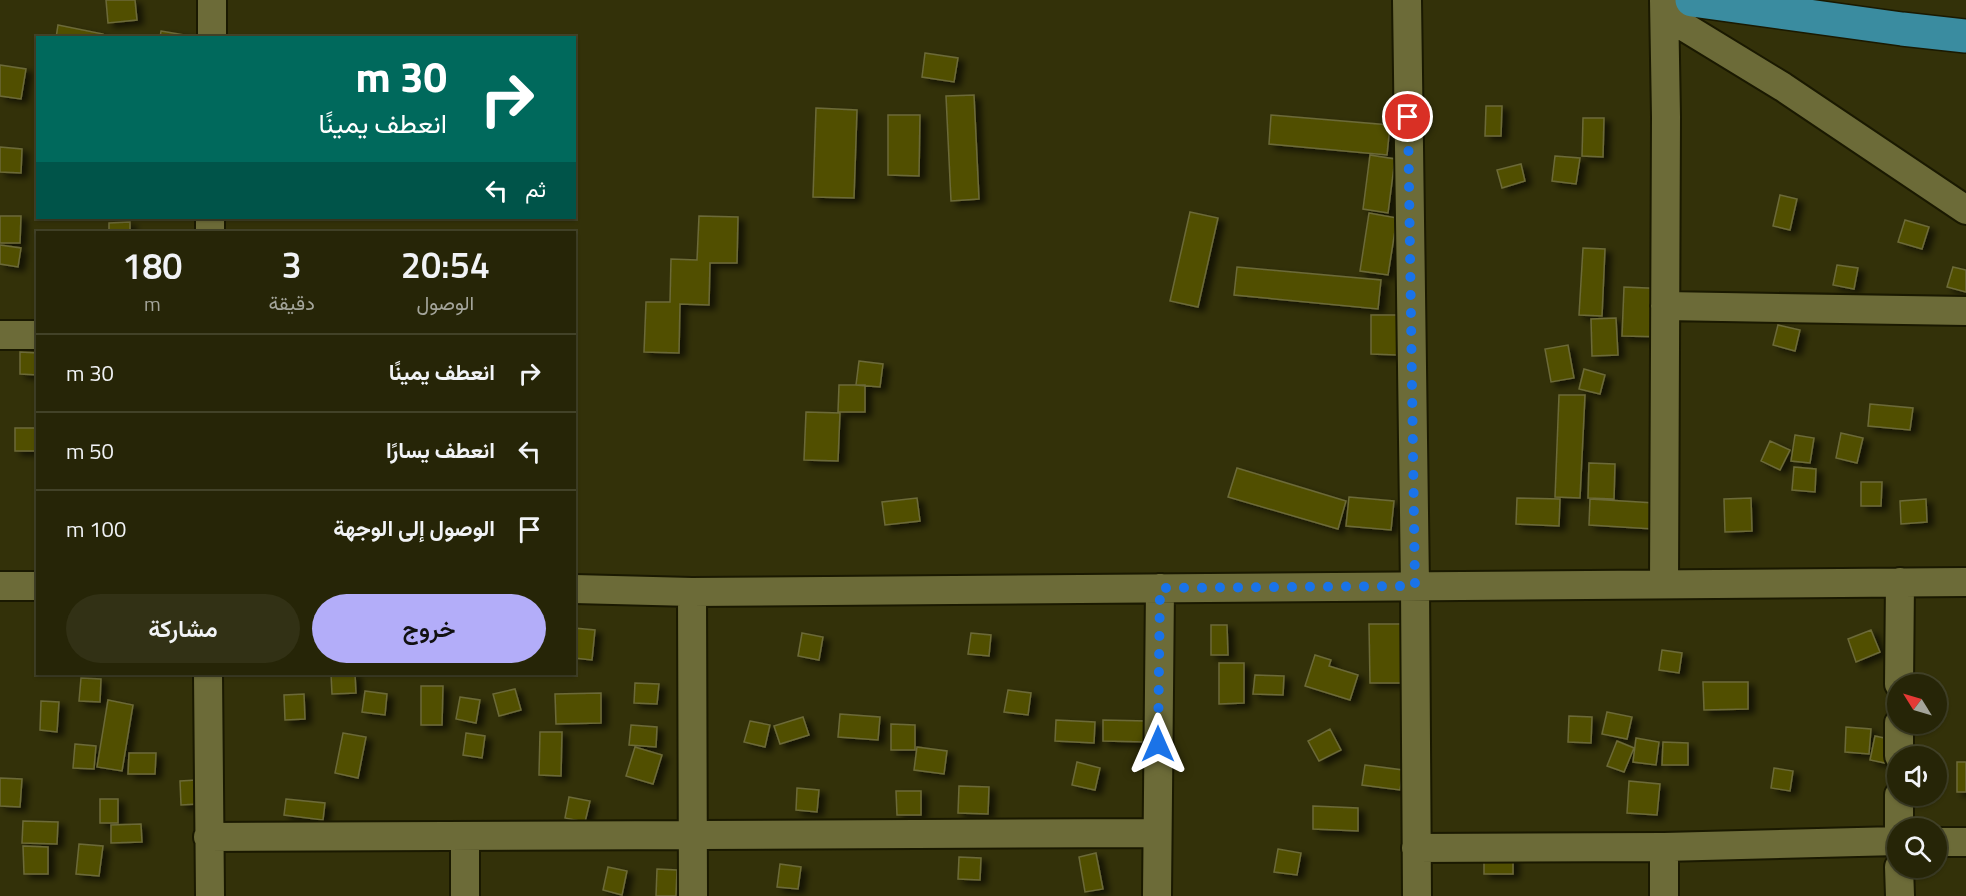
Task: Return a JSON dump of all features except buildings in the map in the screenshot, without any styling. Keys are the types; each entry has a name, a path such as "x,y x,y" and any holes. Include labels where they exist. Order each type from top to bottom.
{"highway":[{"path":"1674,5 1966,36"}],"street":[{"path":"212,0 212,36"},
{"path":"1407,0 1417,896"},
{"path":"1664,584 1666,117 1674,5"},
{"path":"1674,5 1783,87 1966,210"},
{"path":"1665,306 1966,311"},
{"path":"0,335 36,335"},
{"path":"1899,674 1900,582"},
{"path":"576,589 692,592 1966,582"},
{"path":"0,586 36,586"},
{"path":"1157,896 1160,588"},
{"path":"692,592 693,896"},
{"path":"208,675 210,896"},
{"path":"208,837 1157,833"},
{"path":"465,836 465,896"},
{"path":"1416,848 1664,847 1887,841"},
{"path":"1947,842 1966,843"},
{"path":"1664,847 1664,896"},
{"path":"1899,878 1900,896"}],"route":[{"path":"1158,744 1160,588 1415,586 1408,117"}]}
